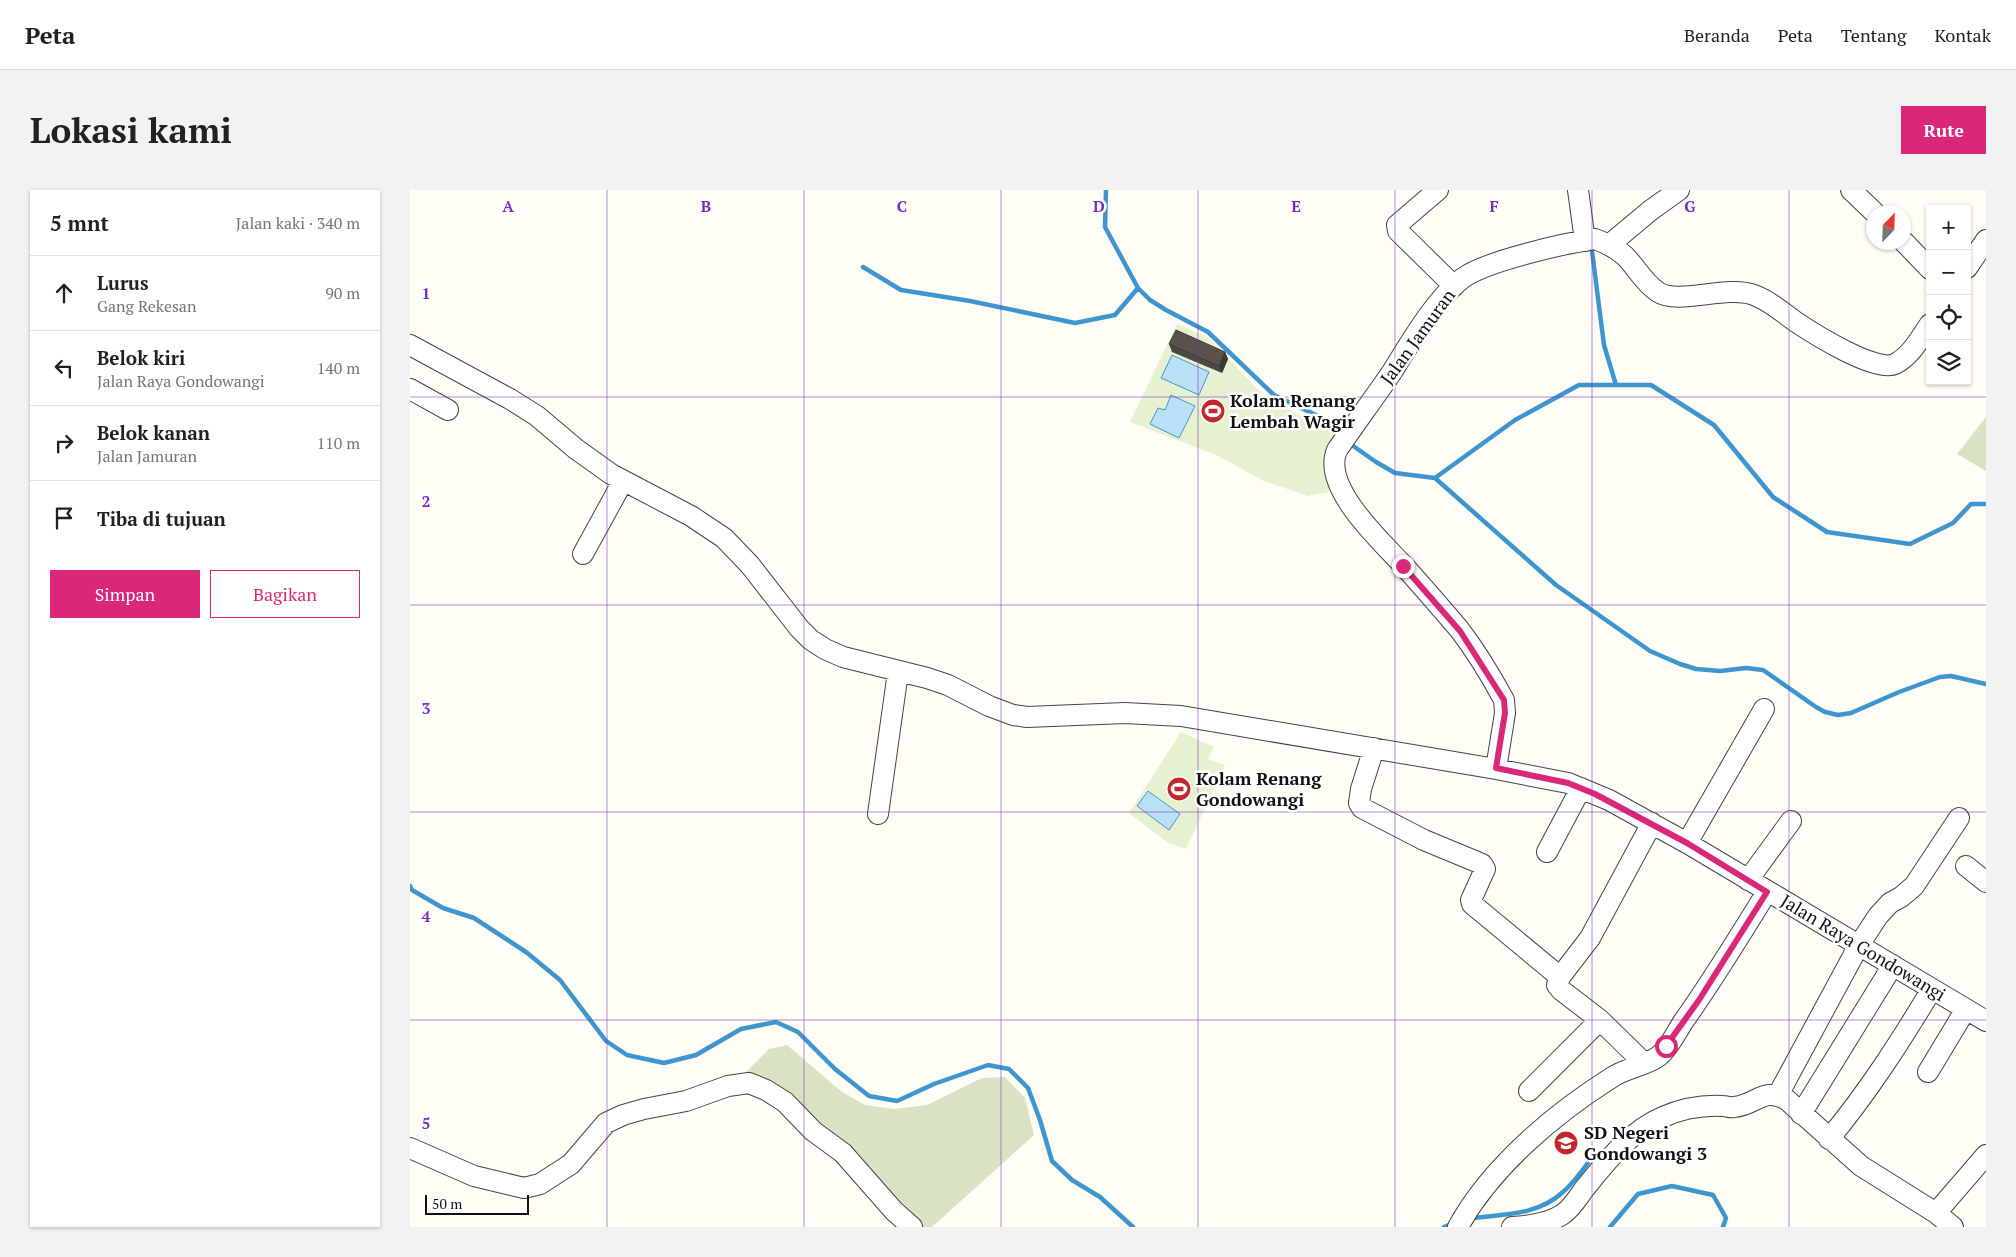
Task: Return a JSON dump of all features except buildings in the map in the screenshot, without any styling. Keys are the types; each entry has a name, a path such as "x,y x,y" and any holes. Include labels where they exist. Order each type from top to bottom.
{"street":[{"path":"1438,190 1397,225 1398,231 1454,286"},
{"path":"1578,190 1585,241"},
{"path":"1609,245 1651,210 1679,190"},
{"path":"1851,190 1867,205"},
{"name":"Jalan Jamuran","path":"1496,768 1505,713 1504,700 1460,631 1403,566 1371,533 1353,509 1334,471 1334,456 1337,450 1421,327 1454,286 1470,274 1498,262 1595,239 1609,245 1624,256 1658,292 1677,297 1729,292 1752,294 1820,337 1866,360 1887,366 1896,364 1904,357 1926,330"},
{"path":"1971,262 1986,240"},
{"path":"1911,249 1926,265"},
{"name":"Jalan Raya Gondowangi","path":"410,345 510,399 537,416 576,448 622,481 691,516 724,538 750,565 799,628 811,640 843,657 948,685 1013,715 1027,717 1125,713 1181,716 1496,768 1552,779 1581,788 1652,823 1687,843 1767,892 1985,1019"},
{"path":"410,389 448,410"},
{"path":"584,554 622,481"},
{"path":"878,814 898,672"},
{"path":"1687,843 1764,710"},
{"path":"1374,748 1361,789 1359,803 1362,808 1430,843 1482,864 1485,869 1471,900 1472,904 1560,977"},
{"path":"1547,852 1581,788"},
{"path":"1778,1095 1859,945 1878,916 1890,903 1914,886 1959,818"},
{"path":"1748,880 1791,821"},
{"path":"1644,1063 1600,1020 1557,985 1560,977 1590,938 1652,823"},
{"path":"1966,866 1986,882"},
{"path":"1458,1227 1478,1195 1527,1142 1612,1077 1659,1056 1699,1000 1767,892"},
{"path":"1801,1114 1893,966"},
{"path":"1829,1139 1856,1106 1890,1058 1932,989"},
{"path":"1928,1072 1966,1009"},
{"path":"1529,1091 1600,1020"},
{"path":"410,1148 474,1176 524,1188 540,1184 571,1164 606,1124 623,1115 686,1101 728,1086 749,1083 766,1090 785,1102 813,1131 843,1153 894,1210 912,1227"},
{"path":"1512,1227 1542,1222 1563,1214 1608,1160 1635,1134 1662,1117 1687,1108 1724,1106 1732,1108 1742,1106 1769,1094 1778,1095 1787,1100 1861,1166 1940,1220 1986,1155"}],"green space":[{"name":"Kolam Renang Lembah Wagir","path":"1177,324 1209,338 1263,395 1297,414 1321,423 1333,435 1335,491 1308,496 1264,481 1216,455 1130,422"},
{"path":"1986,417 1986,471 1957,454"},
{"name":"Kolam Renang Gondowangi","path":"1181,732 1214,747 1208,759 1225,765 1186,849 1168,843 1129,813"},
{"path":"787,1045 842,1092 865,1105 894,1109 927,1105 982,1078 1005,1077 1025,1098 1034,1135 932,1227 919,1227 857,1159 739,1079 769,1049"}],"water":[{"path":"1172,355 1209,372 1199,395 1161,378"},
{"path":"1171,395 1195,406 1179,438 1150,424 1158,408 1165,410"},
{"path":"1148,791 1180,814 1169,830 1137,806"}],"waterway":[{"path":"1106,190 1105,227 1138,288 1150,300 1208,332 1274,395 1318,416 1333,426 1342,436"},
{"path":"1592,251 1604,345 1616,385"},
{"path":"863,267 901,290 970,301 1075,323 1115,315 1138,288"},
{"path":"1435,478 1515,420 1579,385 1651,385 1714,425 1773,497 1827,532 1910,544 1953,523 1971,504 1986,504"},
{"path":"1349,443 1395,473 1435,478 1556,585 1650,651 1680,664 1696,669 1720,671 1746,668 1763,670 1816,707 1825,712 1838,715 1851,713 1940,677 1951,676 1986,684"},
{"path":"410,886 412,890 443,908 474,918 526,952 560,980 606,1041 627,1055 664,1063 696,1055 741,1029 776,1022 798,1032 835,1069 869,1096 897,1101 934,1084 988,1065 1009,1069 1028,1088 1052,1161 1072,1180 1100,1197 1133,1227"},
{"path":"1474,1218 1521,1212 1553,1200 1579,1175 1593,1156"},
{"path":"1610,1227 1638,1194 1672,1186 1713,1195 1726,1218 1723,1227"},
{"path":"1444,1227 1449,1225"}],"place":[{"name":"Kolam Renang Lembah Wagir","path":"1213,411"},
{"name":"Kolam Renang Gondowangi","path":"1179,789"},
{"name":"SD Negeri Gondowangi 3","path":"1566,1143"}],"route":[{"path":"1403,566 1460,631 1504,700 1505,713 1496,768 1568,783 1609,800 1687,843 1767,892 1699,1000 1666,1046"}]}
